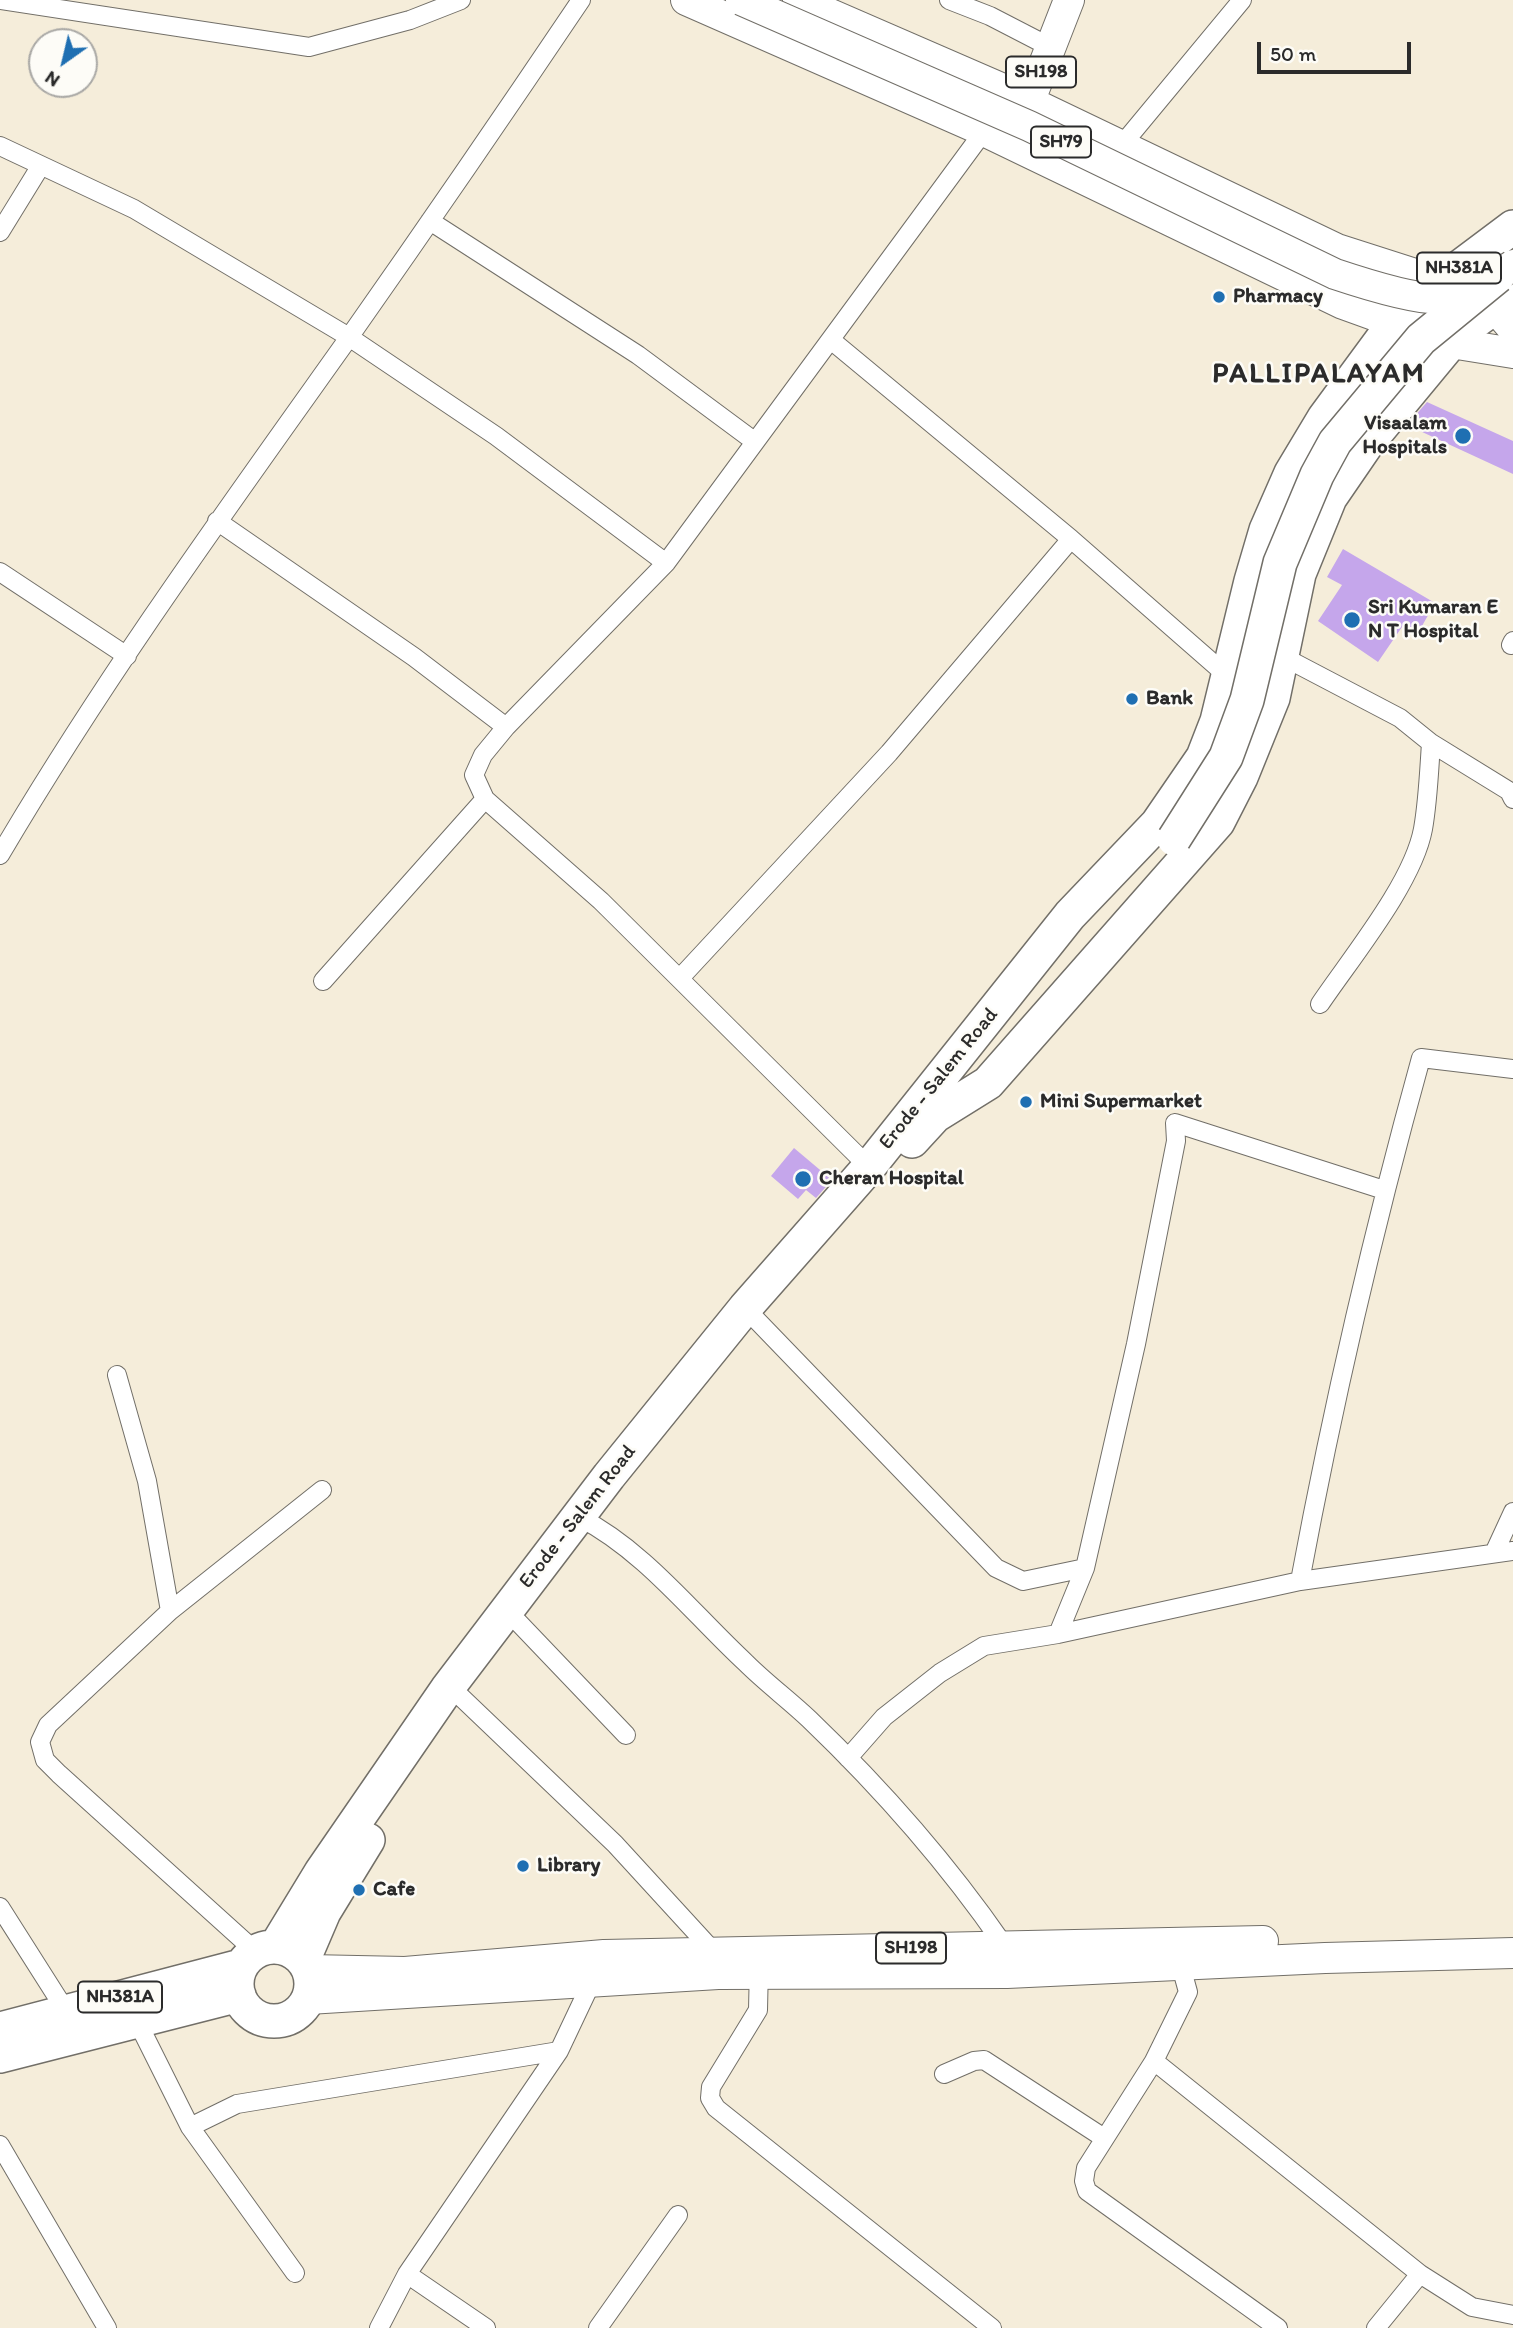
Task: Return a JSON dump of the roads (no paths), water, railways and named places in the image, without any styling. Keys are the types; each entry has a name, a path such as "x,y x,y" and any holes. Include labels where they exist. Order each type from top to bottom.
{"highway":[{"name":"Erode - Salem Road","path":"276,1970 321,1872 447,1689 586,1521 751,1314 874,1172 1070,915 1157,824 1203,757 1229,678 1251,581 1266,530 1291,474 1324,418 1405,308 1513,228"},
{"name":"Erode - Salem Road","path":"874,1172 935,1116 988,1083 1218,822 1241,777 1273,698 1299,574 1329,498 1367,444 1451,343 1502,299"},
{"path":"935,1116 1174,839 1226,757 1247,700 1280,563 1317,475 1335,442 1357,412 1421,339 1502,299"},
{"name":"Erode - Salem Road","path":"276,1970 324,1912 461,1696 518,1622 586,1521"},
{"name":"NH381A","path":"0,2029 66,2011 276,1970"},
{"name":"NH381A","path":"0,2056 138,2023 276,1970"}],"main road":[{"path":"686,0 745,13 1333,299 1451,343 1513,353"},
{"path":"798,0 1030,102 1337,249 1502,299"},
{"name":"SH198","path":"1013,144 1069,0"},
{"name":"SH79","path":"745,13 1030,127 1335,274 1379,289 1445,298 1502,299"},
{"name":"SH198","path":"1179,1956 1513,1934"},
{"name":"SH198","path":"276,1970 342,1996 598,1968 714,1952 759,1965"},
{"name":"SH198","path":"276,1970 405,1972 598,1968 718,1974 759,1965 1179,1956 1325,1958 1513,1953"}],"street":[{"path":"0,0 309,47 410,20 461,0"},
{"path":"0,855 217,521 430,222 581,0"},
{"path":"745,13 761,0"},
{"path":"949,0 990,16 1050,47"},
{"path":"1121,146 1242,0"},
{"path":"874,1172 601,901 485,799 475,784 474,775 483,755 506,727 666,563 984,131"},
{"path":"0,146 134,209 349,337 496,436 666,563"},
{"path":"0,232 40,167"},
{"path":"430,222 638,355 754,441"},
{"path":"1502,299 1513,342"},
{"path":"831,340 1071,539 1229,678 1273,698"},
{"path":"217,521 414,657 506,727"},
{"path":"680,978 888,752 1071,539"},
{"path":"0,572 127,656"},
{"path":"1239,636 1283,656 1400,718 1431,743 1509,791 1513,799"},
{"path":"1320,1004 1391,899 1418,848 1423,830 1431,743"},
{"path":"323,981 485,799"},
{"path":"1300,1581 1331,1411 1384,1190 1420,1058 1513,1069"},
{"path":"1058,1634 1085,1568 1139,1331 1176,1141 1175,1123 1384,1190"},
{"path":"751,1314 996,1568 1023,1581 1085,1568"},
{"path":"117,1375 147,1481 170,1611"},
{"path":"276,1970 59,1774 45,1760 40,1742 48,1725 170,1611 322,1490"},
{"path":"1495,1551 1513,1512"},
{"path":"586,1521 654,1571 745,1663 848,1758 914,1829 1005,1959"},
{"path":"848,1758 884,1717 940,1673 984,1646 1058,1634 1300,1581 1495,1551 1513,1551"},
{"path":"518,1622 626,1735"},
{"path":"461,1696 615,1844 714,1952"},
{"path":"0,1907 66,2011"},
{"path":"1179,1956 1188,1992 1154,2061 1086,2168 1084,2181 1087,2191 1279,2328"},
{"path":"759,1965 758,2010 711,2087 710,2098 716,2108 992,2328"},
{"path":"379,2328 407,2274 559,2051 598,1968"},
{"path":"138,2023 190,2127 295,2273"},
{"path":"190,2127 237,2104 559,2051"},
{"path":"943,2074 974,2061 984,2060 1104,2138"},
{"path":"1154,2061 1420,2274 1472,2308 1513,2315"},
{"path":"0,2145 107,2328"},
{"path":"598,2328 678,2215"},
{"path":"407,2274 486,2328"},
{"path":"1376,2328 1420,2274"}],"place":[{"name":"Pharmacy","path":"1219,297"},
{"name":"Visaalam Hospitals","path":"1463,436"},
{"name":"Sri Kumaran E N T Hospital","path":"1352,620"},
{"name":"Bank","path":"1132,699"},
{"name":"Mini Supermarket","path":"1026,1102"},
{"name":"Cheran Hospital","path":"803,1179"},
{"name":"Library","path":"523,1866"},
{"name":"Cafe","path":"359,1890"}],"district":[{"name":"PALLIPALAYAM","path":"1319,375"}]}
